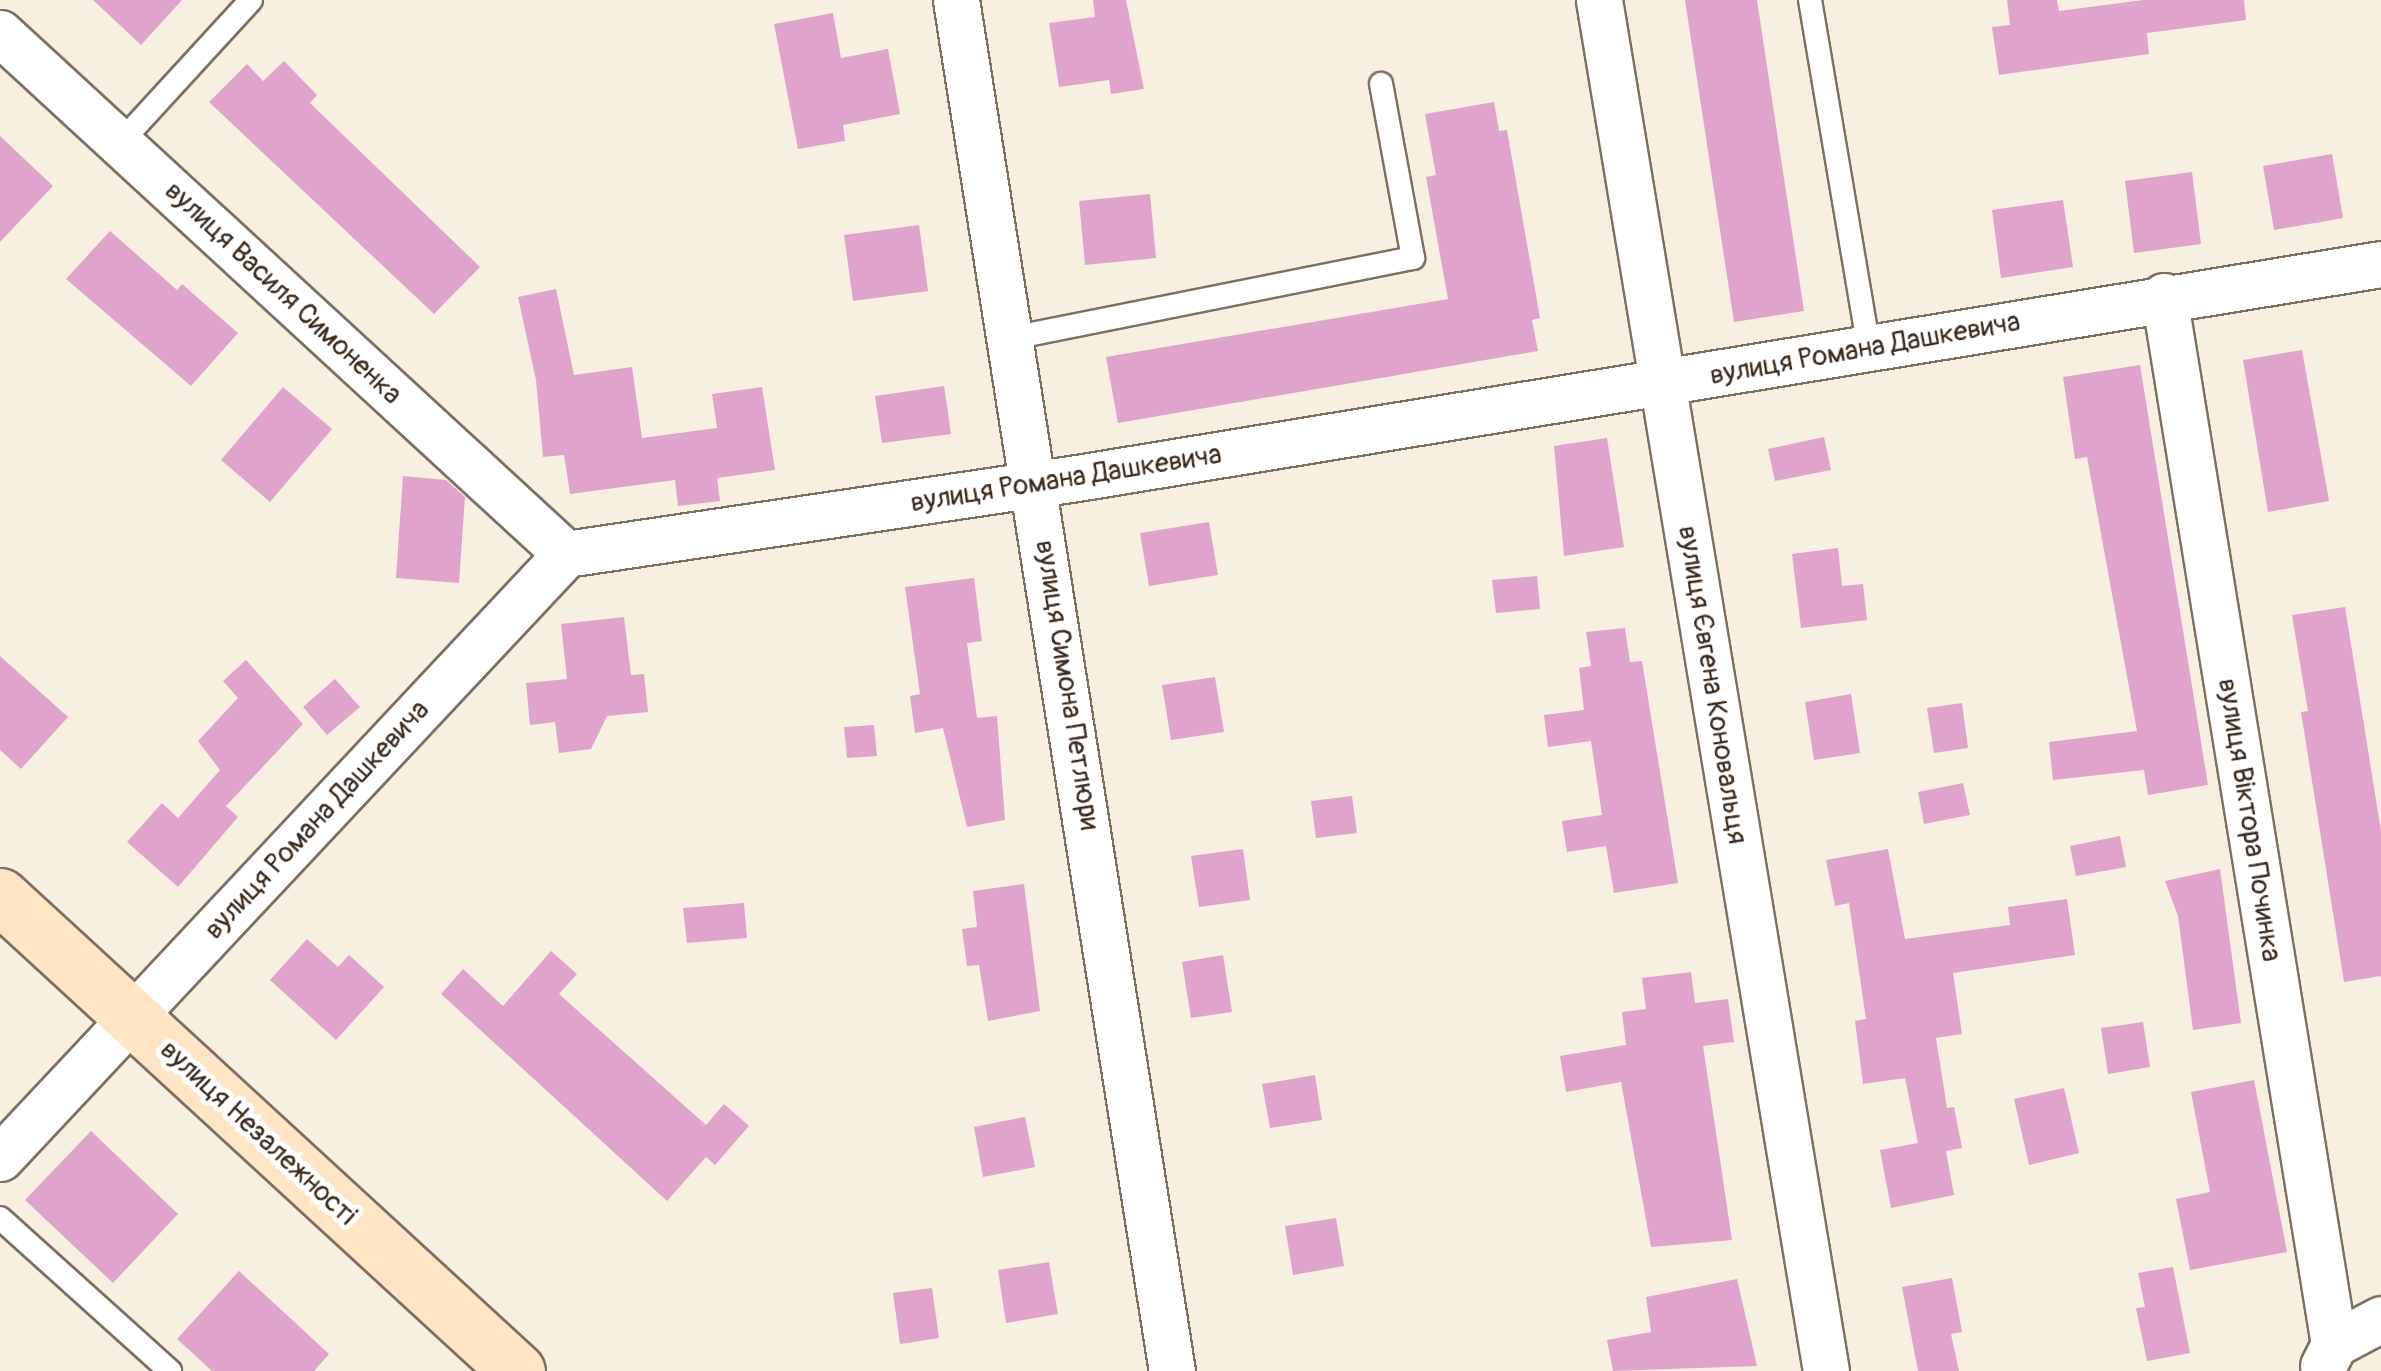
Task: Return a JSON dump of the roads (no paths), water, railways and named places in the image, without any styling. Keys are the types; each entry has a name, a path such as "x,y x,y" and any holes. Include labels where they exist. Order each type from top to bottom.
{"main road":[{"name":"вулиця Незалежності","path":"0,896 517,1371"}],"street":[{"name":"вулиця Симона Петлюри","path":"956,0 1036,484 1172,1371"},
{"name":"вулиця Євгена Коновальця","path":"1598,0 1826,1371"},
{"name":"вулиця Василя Симоненка","path":"0,33 566,554"},
{"name":"вулиця Романа Дашкевича","path":"0,1158 566,554 1662,384 2164,296 2381,264"},
{"name":"вулиця Віктора Починка","path":"2164,296 2327,1357"},
{"path":"2327,1357 2381,1319"}],"lane":[{"path":"120,143 251,0"},
{"path":"1810,0 1869,348"},
{"path":"1012,338 1414,258 1381,84"},
{"path":"0,1218 170,1371"}]}
